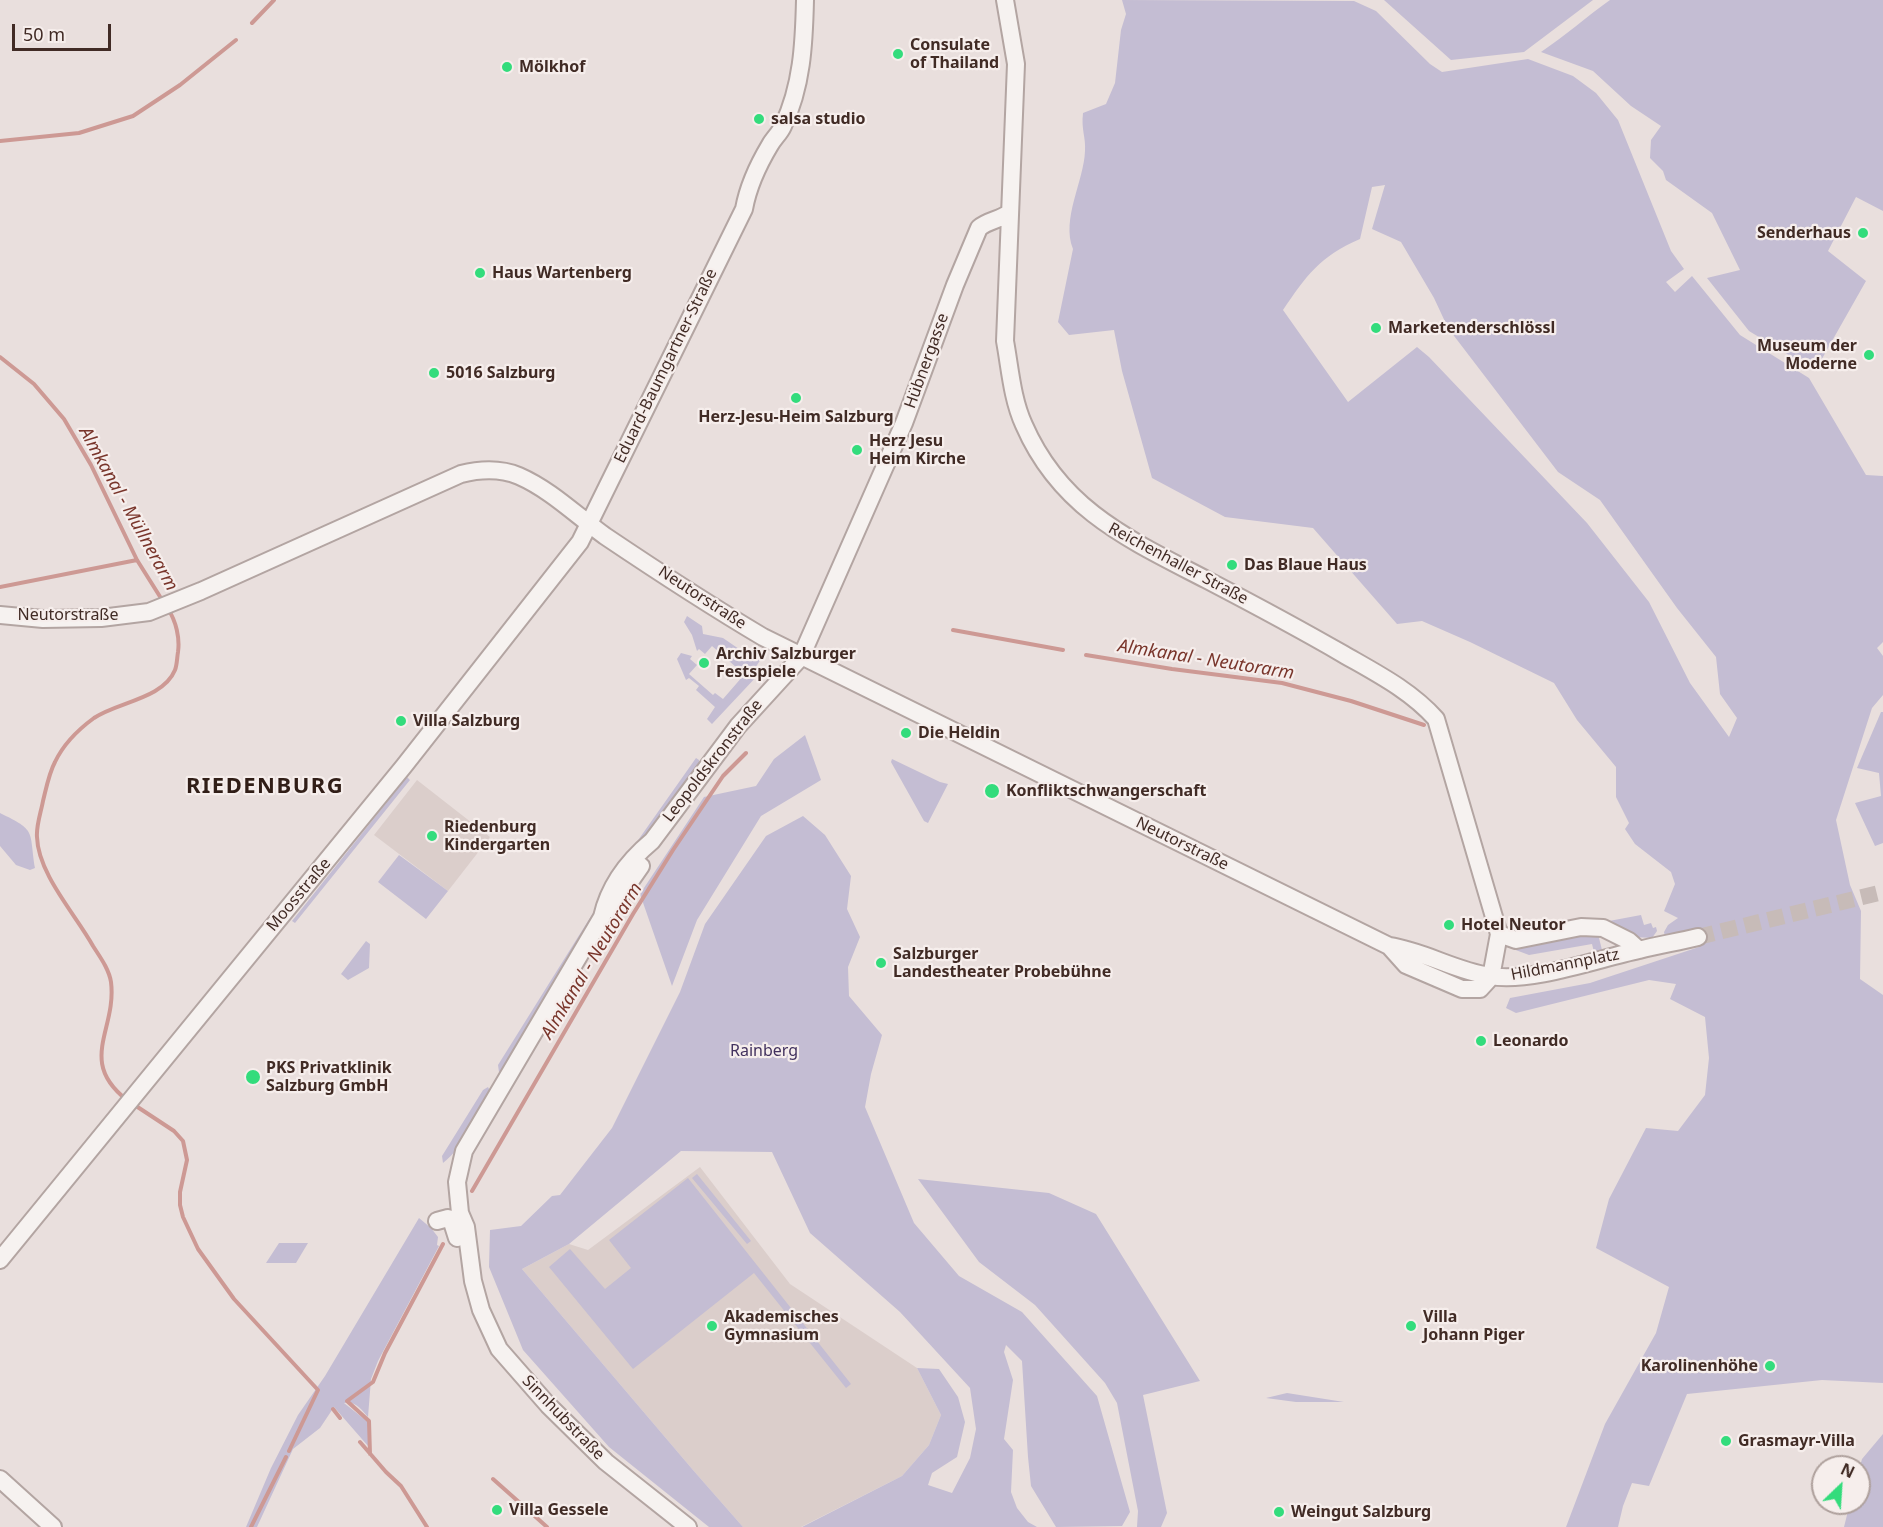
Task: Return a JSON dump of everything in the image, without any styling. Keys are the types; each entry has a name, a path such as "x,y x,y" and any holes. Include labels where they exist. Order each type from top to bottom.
{"street":[{"name":"Eduard-Baumgartner-Straße","path":"590,524 744,209 757,196 779,149 782,129 796,92 802,64 805,0"},
{"name":"Reichenhaller Straße","path":"1005,0 1016,64 1005,341 1011,379 1023,423 1039,456 1059,483 1103,523 1313,637 1394,684 1418,700 1432,714 1436,719 1498,934 1491,976"},
{"name":"Hübnergasse","path":"801,657 904,423 955,285 979,228 986,222 1006,216 1010,212"},
{"name":"Neutorstraße","path":"0,615 101,618 149,612 462,474 481,469 507,472 520,476 543,490 708,604 762,637 801,657 1389,946 1406,948 1468,971 1491,976"},
{"name":"Moosstraße","path":"0,1260 404,766 580,542 590,524"},
{"name":"Leopoldskronstraße","path":"460,1213 458,1182 465,1151 602,917 606,900 615,884 634,855 652,841 738,726 801,657"},
{"name":"Hildmannplatz","path":"1498,934 1516,940 1581,927 1603,928 1629,941 1639,950"},
{"name":"Hildmannplatz","path":"1491,976 1514,977 1540,973 1698,937"},
{"name":"Sinnhubstraße","path":"460,1213 466,1227 473,1281 481,1310 503,1355 548,1405 606,1462 688,1527"},
{"name":"Sinnhubstraße","path":"437,1221 448,1218 451,1220 462,1257 473,1281"},
{"path":"0,1479 53,1527"}],"shaded area":[{"name":"Riedenburg Kindergarten","path":"417,780 490,837 448,891 374,835"},
{"name":"Akademisches Gymnasium","path":"700,1167 790,1284 917,1368 941,1415 929,1445 902,1476 801,1527 743,1527 522,1269 569,1244 588,1250"}],"green space":[{"path":"1122,0 1354,1 1376,11 1430,64 1442,72 1528,59 1573,76 1596,93 1618,120 1671,251 1684,269 1666,282 1675,292 1692,276 1740,335 1809,378 1866,475 1883,476 1883,642 1877,648 1883,656 1883,695 1872,708 1836,820 1850,885 1861,911 1860,979 1883,995 1883,1383 1822,1380 1687,1394 1649,1486 1632,1483 1618,1527 1566,1527 1605,1424 1656,1333 1669,1287 1596,1248 1609,1199 1646,1128 1678,1131 1705,1095 1709,1058 1705,1017 1670,999 1676,984 1649,980 1516,1013 1506,1008 1510,998 1590,983 1699,947 1687,932 1665,937 1664,932 1668,925 1678,918 1664,911 1675,884 1671,872 1635,844 1625,829 1629,823 1616,797 1616,767 1577,720 1554,683 1422,621 1397,624 1313,528 1225,517 1152,478 1122,371 1114,330 1069,335 1058,322 1073,249 1070,237 1071,213 1084,163 1083,113 1106,104 1115,83 1121,30 1126,14","holes":["1385,185 1372,229 1401,242 1434,298 1448,328 1558,472 1600,500 1677,608 1716,657 1720,694 1737,718 1729,737 1690,683 1649,602 1587,523 1429,357 1417,347 1348,402 1283,310 1315,268 1334,252 1360,239 1372,187"]},
{"path":"1384,0 1593,0 1524,52 1451,60"},
{"path":"1610,0 1883,0 1883,211 1856,197 1828,251 1866,281 1815,371 1749,331 1707,278 1740,270 1712,213 1666,180 1663,171 1650,158 1651,140 1661,126 1631,106 1593,71 1541,52"},
{"path":"687,616 702,626 703,634 723,638 739,649 761,659 753,671 758,675 712,724 707,719 715,707 696,690 699,686 689,678 686,680 677,659 681,653 692,656 690,659 697,665 689,674 713,695 715,693 723,699 743,676 712,646 705,654 699,649 697,651 692,635 684,622"},
{"path":"1881,712 1883,712 1883,843 1875,846 1855,803 1881,796 1879,773 1857,768"},
{"path":"805,735 821,780 761,816 697,920 672,986 640,894 704,797 756,786 774,759"},
{"path":"696,758 699,760 699,765 629,853"},
{"path":"892,759 948,784 928,823 924,821 891,762"},
{"path":"407,777 410,780 295,923 292,921"},
{"path":"0,813 26,828 31,839 35,868 30,870 16,865 0,846"},
{"name":"Rainberg","path":"803,816 825,835 851,876 847,909 860,937 848,967 849,996 882,1035 865,1107 914,1223 959,1276 1022,1312 1097,1396 1130,1512 1122,1526 1056,1527 1031,1486 1022,1361 1006,1345 1004,1352 1013,1380 1004,1439 1013,1450 1011,1492 1017,1508 1028,1522 1037,1527 802,1527 902,1476 929,1445 941,1415 917,1368 939,1369 958,1397 965,1422 957,1457 932,1473 928,1485 952,1493 970,1458 976,1429 970,1388 900,1312 810,1233 772,1152 681,1151 569,1244 522,1269 743,1527 709,1527 609,1447 523,1350 489,1267 490,1230 521,1226 552,1196 560,1195 612,1128 680,992 705,924 766,836"},
{"path":"399,855 448,891 426,919 378,882"},
{"path":"598,905 587,931 503,1071 499,1072 498,1065"},
{"path":"1641,915 1644,925 1651,923 1653,928 1656,927 1657,931 1652,938 1634,937 1607,926 1609,921"},
{"path":"1580,931 1598,934 1602,950 1594,952 1592,944 1529,955 1513,949 1514,946"},
{"path":"366,941 370,944 369,968 348,980 341,974"},
{"path":"488,1087 491,1093 470,1131 443,1163 442,1156 483,1090"},
{"path":"697,1174 751,1241 747,1244 692,1178"},
{"path":"688,1178 851,1384 846,1388 754,1273 633,1369 549,1267 570,1249 605,1289 631,1268 609,1240"},
{"path":"918,1179 1049,1193 1096,1214 1200,1381 1143,1395 1167,1513 1161,1527 1137,1527 1138,1511 1117,1403 1105,1383 1035,1305 979,1262"},
{"path":"419,1218 438,1237 437,1245 439,1246 378,1361 371,1379 368,1417 355,1404 344,1403 368,1422 368,1446 334,1407 320,1428 293,1449 257,1527 246,1527 271,1468 298,1415 325,1376"},
{"path":"279,1243 308,1243 296,1263 266,1263"},
{"path":"1287,1393 1344,1402 1296,1402 1266,1398"},
{"path":"1883,1434 1883,1527 1844,1527 1847,1515 1871,1515 1871,1455 1865,1455"}],"waterway":[{"path":"252,23 274,0"},
{"name":"Almkanal - Müllnerarm","path":"0,141 79,133 133,116 180,85 236,40"},
{"name":"Almkanal - Müllnerarm","path":"0,357 34,384 64,419 91,465 137,560 164,603"},
{"path":"0,587 137,560"},
{"name":"Almkanal - Müllnerarm","path":"127,1100 112,1086 104,1072 102,1058 111,999 110,977 86,934 51,880 39,851 37,828 51,771 58,756 72,738 94,718 161,687 175,670 178,635 168,609"},
{"name":"Almkanal - Neutorarm","path":"953,630 1063,650"},
{"name":"Almkanal - Neutorarm","path":"1086,655 1282,683 1351,701 1424,725"},
{"name":"Almkanal - Neutorarm","path":"472,1191 633,914 673,850 723,776 746,753"},
{"name":"Almkanal - Müllnerarm","path":"133,1104 174,1131 183,1141 187,1160 180,1192 180,1205 198,1249 234,1299 318,1390 289,1451"},
{"name":"Almkanal - Neutorarm","path":"370,1454 369,1421 347,1401 373,1382 385,1353 443,1244"},
{"path":"333,1409 340,1418"},
{"path":"360,1442 401,1486 427,1527"},
{"path":"251,1527 286,1457"},
{"path":"493,1479 547,1527"}],"tunnel":[{"path":"1698,937 1883,892"}],"place":[{"name":"Consulate of Thailand","path":"898,54"},
{"name":"Mölkhof","path":"507,67"},
{"name":"salsa studio","path":"759,119"},
{"name":"Senderhaus","path":"1863,233"},
{"name":"Haus Wartenberg","path":"480,273"},
{"name":"Marketenderschlössl","path":"1376,328"},
{"name":"Museum der Moderne","path":"1869,355"},
{"name":"5016 Salzburg","path":"434,373"},
{"name":"Herz-Jesu-Heim Salzburg","path":"796,398"},
{"name":"Herz Jesu Heim Kirche","path":"857,450"},
{"name":"Das Blaue Haus","path":"1232,565"},
{"name":"Archiv Salzburger Festspiele","path":"704,663"},
{"name":"Villa Salzburg","path":"401,721"},
{"name":"Die Heldin","path":"906,733"},
{"name":"Konfliktschwangerschaft","path":"992,791"},
{"name":"Riedenburg Kindergarten","path":"432,836"},
{"name":"Hotel Neutor","path":"1449,925"},
{"name":"Salzburger Landestheater Probebühne","path":"881,963"},
{"name":"Leonardo","path":"1481,1041"},
{"name":"PKS Privatklinik Salzburg GmbH","path":"253,1077"},
{"name":"Akademisches Gymnasium","path":"712,1326"},
{"name":"Villa Johann Piger","path":"1411,1326"},
{"name":"Karolinenhöhe","path":"1770,1366"},
{"name":"Grasmayr-Villa","path":"1726,1441"},
{"name":"Villa Gessele","path":"497,1510"},
{"name":"Weingut Salzburg","path":"1279,1512"}],"district":[{"name":"RIEDENBURG","path":"265,787"}]}
